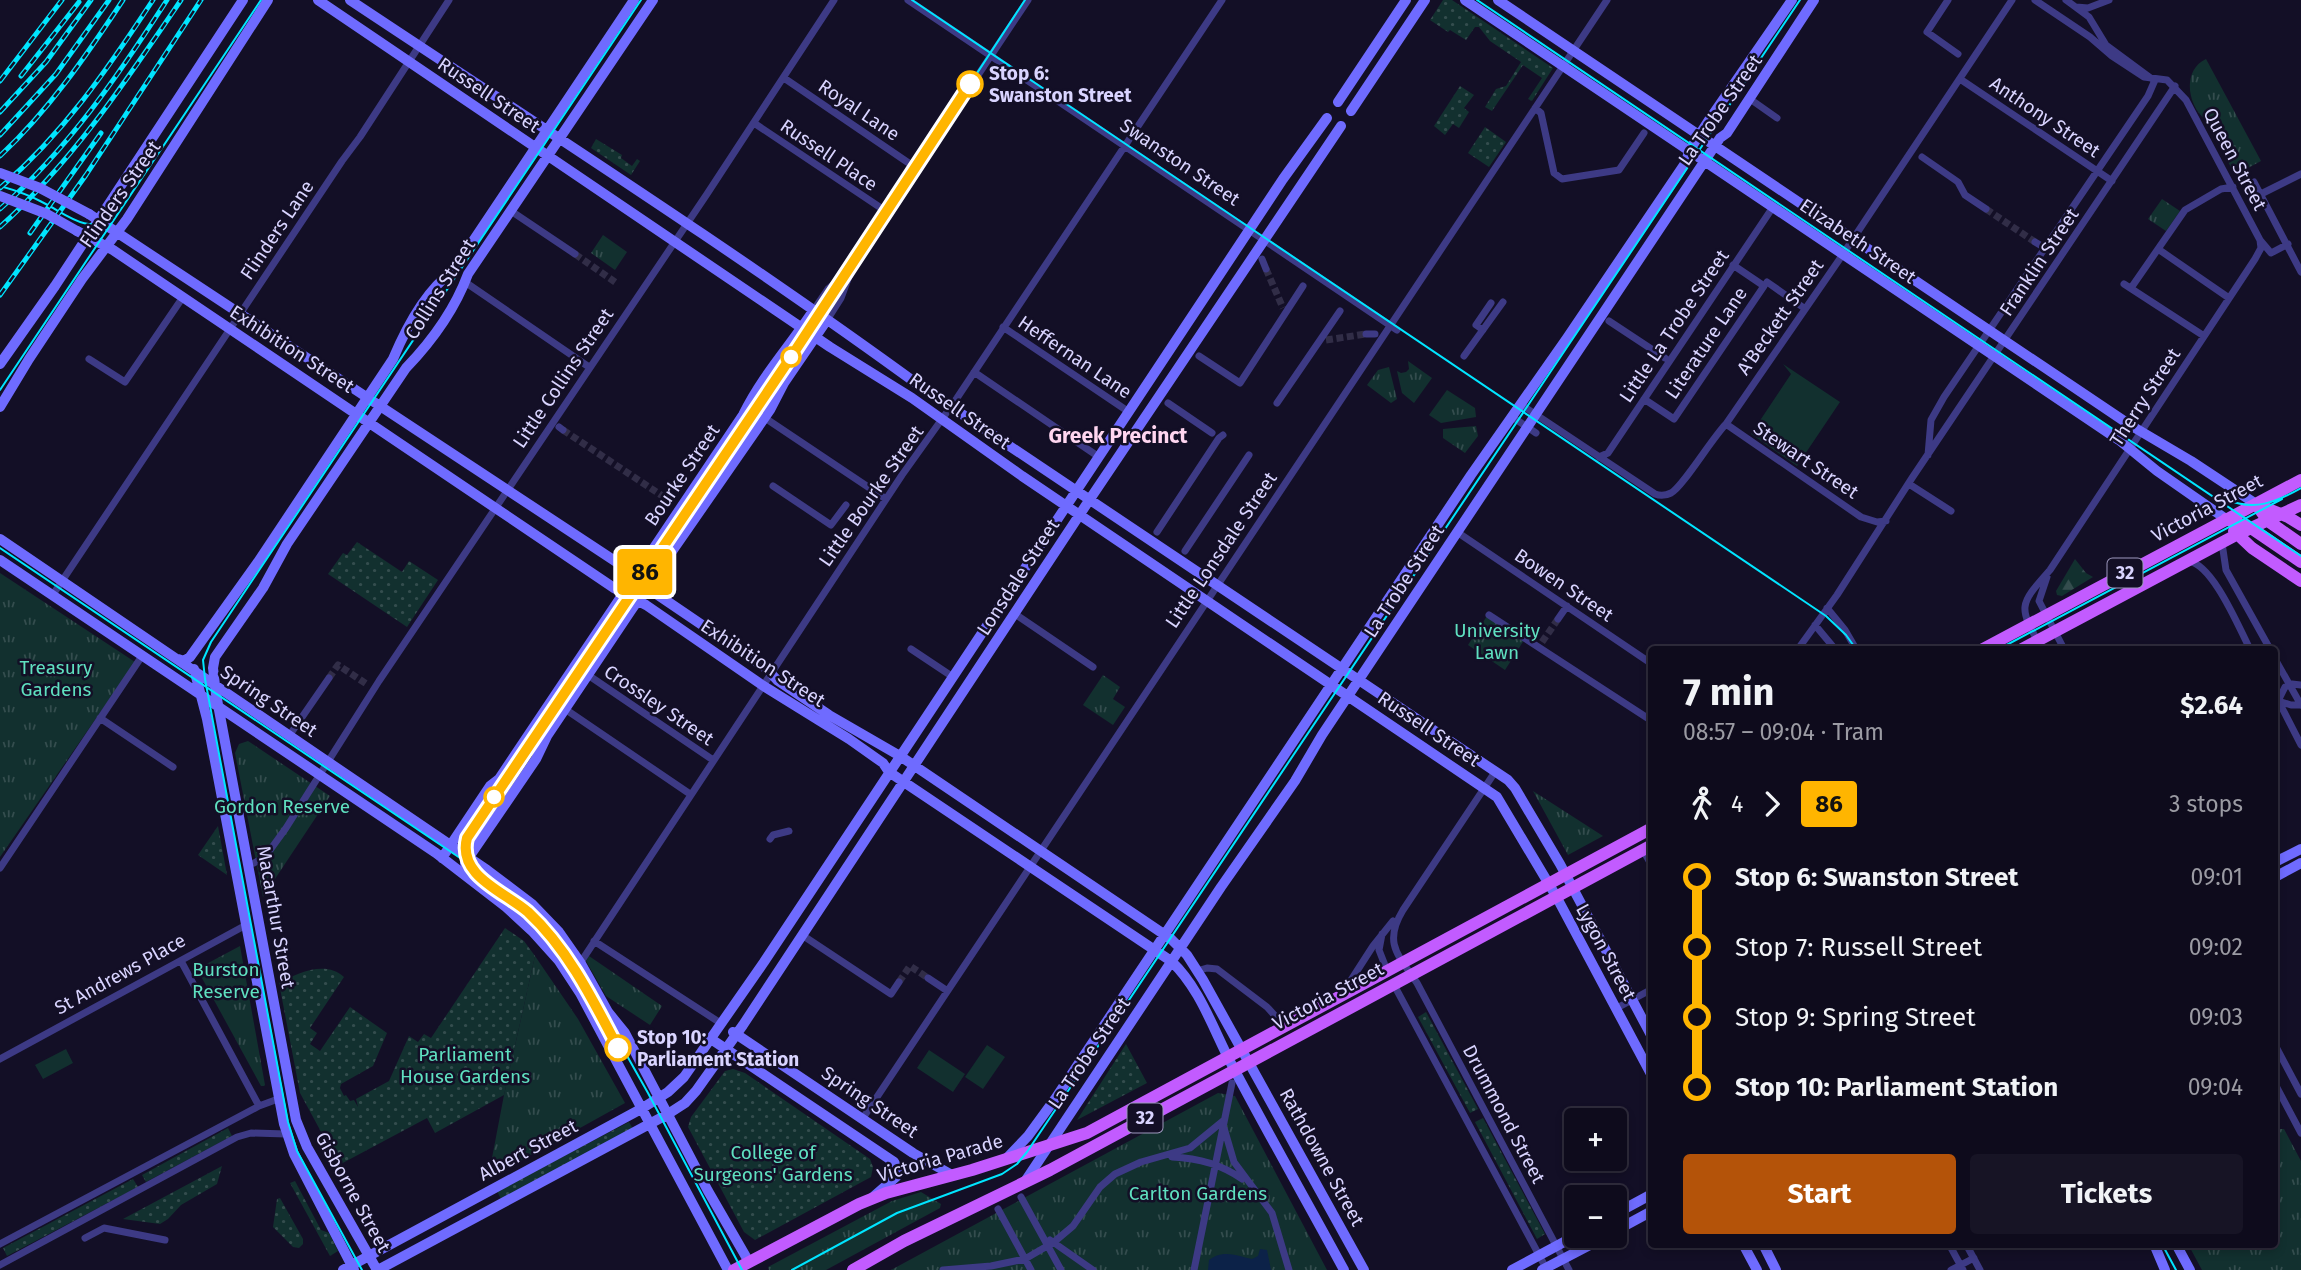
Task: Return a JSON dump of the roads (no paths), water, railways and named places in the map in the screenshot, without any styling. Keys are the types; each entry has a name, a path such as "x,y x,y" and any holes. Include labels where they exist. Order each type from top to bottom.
{"main road":[{"name":"Victoria Street","path":"1988,646 2301,480"},
{"name":"Elizabeth Street","path":"2256,504 2301,525"},
{"name":"Elizabeth Street","path":"2256,504 2268,521 2301,544"},
{"name":"Victoria Street","path":"2039,645 2055,632 2236,535 2301,505"},
{"name":"Elizabeth Street","path":"2226,519 2251,528 2301,561"},
{"name":"Elizabeth Street","path":"2226,519 2236,535 2296,577"},
{"path":"2296,577 2301,561"},
{"name":"Victoria Street","path":"1047,1146 1087,1133 1648,830"},
{"name":"Victoria Street","path":"1024,1183 1648,848"},
{"name":"Victoria Parade","path":"734,1270 751,1266 871,1199 1047,1146"},
{"name":"32","path":"853,1270 904,1241 1024,1183"}],"street":[{"name":"Flinders Street","path":"0,365 82,234 243,0"},
{"name":"Flinders Street","path":"0,407 29,359 118,232 268,0"},
{"name":"Russell Street","path":"318,0 673,242 912,398 1066,506 1484,788 1502,802 1549,883"},
{"name":"Russell Street","path":"350,0 1495,772 1515,788 1573,887"},
{"name":"Flinders Lane","path":"52,596 449,0"},
{"name":"Collins Street","path":"178,659 188,659 200,644 393,359 409,326 440,281 453,271 634,0"},
{"name":"Collins Street","path":"219,709 213,668 215,657 263,588 287,544 379,407 406,368 424,349 460,295 465,282 511,211 653,0"},
{"name":"Little Collins Street","path":"254,863 265,857 320,775 371,687 495,508 835,0"},
{"name":"Swanston Street","path":"908,0 1394,327"},
{"name":"Bourke Street","path":"459,871 536,759 547,736 647,586 765,418 784,383 841,298 852,268 887,212 1028,0"},
{"name":"Little Bourke Street","path":"570,976 886,499 951,407 1222,0"},
{"path":"1338,102 1406,0"},
{"path":"1351,111 1425,0"},
{"name":"Elizabeth Street","path":"1465,0 1979,346 2130,449 2178,487 2226,519"},
{"name":"Elizabeth Street","path":"1497,0 2141,433 2191,461 2256,504"},
{"name":"Little Lonsdale Street","path":"863,1118 1217,585 1394,327 1606,0"},
{"name":"La Trobe Street","path":"1006,1160 1042,1117 1241,816 1686,162 1689,151 1792,0"},
{"name":"La Trobe Street","path":"1024,1183 1180,947 1248,851 1457,532 1532,430 1536,415 1814,0"},
{"path":"1948,0 1927,32 1958,54"},
{"name":"A'Beckett Street","path":"1598,457 1655,494 1669,494 1678,488 1713,437 1726,424 1843,254 2012,0"},
{"path":"2035,0 2144,77 2167,80 2175,86"},
{"path":"2066,0 2089,17 2106,45 2154,80"},
{"path":"2076,7 2094,7 2109,0"},
{"path":"375,39 385,23"},
{"name":"Royal Lane","path":"785,78 916,168"},
{"name":"Anthony Street","path":"1960,79 2112,181"},
{"name":"Franklin Street","path":"1928,455 1931,419 2148,96 2154,80"},
{"name":"Franklin Street","path":"1800,646 2175,86"},
{"name":"Queen Street","path":"2175,86 2186,100 2260,240 2271,253 2288,244"},
{"path":"479,108 490,93"},
{"path":"1750,99 1777,118"},
{"path":"1535,108 1541,113 1554,173 1561,181 1604,176 1619,170 1644,134"},
{"path":"508,128 519,113"},
{"name":"Lonsdale Street","path":"711,1039 1327,118"},
{"name":"Russell Place","path":"754,123 887,212"},
{"name":"Lonsdale Street","path":"726,1049 1341,126"},
{"path":"1922,156 1958,182 1965,195 1986,209"},
{"name":"Exhibition Street","path":"0,173 40,188 118,232 585,541 829,715 900,756 1165,934 1180,947 1197,971 1249,1061"},
{"path":"2261,194 2301,174"},
{"name":"Queen Street","path":"2254,181 2301,272"},
{"path":"2204,336 2127,286 2158,249 2185,210 2221,189 2233,187"},
{"name":"Exhibition Street","path":"0,196 47,215 106,246 623,593 638,600 762,685 849,739 883,763 889,772 1155,949 1171,961 1194,990 1234,1069"},
{"name":"Little La Trobe Street","path":"1598,457 1608,453 1667,359 1773,207"},
{"path":"511,211 575,254"},
{"name":"Therry Street","path":"2028,624 2025,615 2026,598 2050,570 2260,251 2260,240"},
{"path":"2035,242 2045,248"},
{"path":"2158,249 2229,298"},
{"path":"1262,259 1266,269"},
{"name":"Literature Lane","path":"1644,399 1674,419 1764,286 1733,265"},
{"path":"1227,267 1241,275"},
{"name":"Bourke Street","path":"442,858 490,786 499,779 792,338 802,328 828,289 852,268"},
{"path":"465,282 589,367"},
{"path":"1767,282 1804,308"},
{"path":"89,359 125,382 193,283"},
{"path":"1199,356 1240,383 1284,311 1303,286"},
{"path":"1464,356 1503,302"},
{"path":"1483,330 1476,325 1490,303"},
{"path":"1277,403 1323,340 1340,311"},
{"path":"1609,321 1667,359"},
{"name":"Heffernan Lane","path":"1003,327 1129,412"},
{"path":"1184,329 1198,338"},
{"path":"0,353 23,332"},
{"path":"260,347 269,334"},
{"path":"286,365 296,351"},
{"path":"1162,363 1175,372"},
{"path":"974,372 1099,457"},
{"path":"912,398 920,386"},
{"path":"1168,403 1212,433"},
{"path":"1520,404 1598,457"},
{"path":"1511,416 1532,430"},
{"path":"765,418 886,499"},
{"name":"Stewart Street","path":"1726,424 1861,517 1877,522 1886,521"},
{"path":"982,448 992,433"},
{"path":"1157,533 1223,435"},
{"path":"1185,551 1249,455"},
{"path":"1909,484 1951,511"},
{"path":"772,486 831,526 846,505"},
{"name":"Stewart Street","path":"1870,519 1883,516 1899,498"},
{"path":"1056,522 1069,531"},
{"path":"1125,545 1135,529"},
{"name":"Bowen Street","path":"1457,532 1648,661"},
{"name":"Spring Street","path":"0,539 451,845 517,892 552,925 580,962 608,1012 623,1030 751,1266"},
{"path":"572,559 585,541"},
{"path":"2222,543 2223,560 2228,574 2268,646"},
{"name":"Spring Street","path":"0,560 442,858 512,912 545,944 570,976 728,1270"},
{"path":"2188,561 2197,563 2213,582 2248,646"},
{"name":"Therry Street","path":"2046,615 2039,596 2050,570"},
{"path":"2213,582 2228,574"},
{"path":"1017,579 1031,588"},
{"path":"1558,619 1567,606"},
{"path":"1827,608 1854,646"},
{"path":"1015,614 1093,667"},
{"path":"1489,615 1540,645 1648,718"},
{"path":"2046,615 2062,646"},
{"path":"2028,624 2039,645"},
{"path":"1815,625 1832,646"},
{"path":"705,646 714,633"},
{"path":"980,636 993,646"},
{"name":"Collins Street","path":"200,644 193,659 202,697"},
{"path":"911,649 953,677"},
{"path":"0,868 142,656"},
{"path":"2278,664 2301,705 2291,705 2278,699"},
{"name":"Crossley Street","path":"588,675 713,760"},
{"path":"289,736 329,678"},
{"path":"2278,695 2289,684 2301,685"},
{"name":"Macarthur Street","path":"202,697 246,925 270,983 300,1131"},
{"path":"2278,702 2301,745"},
{"name":"Macarthur Street","path":"219,709 258,920 255,942 257,987 286,1134"},
{"path":"565,709 690,794"},
{"path":"100,718 173,767"},
{"path":"1413,740 1424,724"},
{"path":"225,742 227,734 234,727 245,726 251,729"},
{"path":"1341,995 1382,934 1403,910 1495,772"},
{"path":"925,796 936,780"},
{"path":"974,829 986,814"},
{"path":"770,839 773,835 789,831"},
{"path":"838,849 853,858"},
{"path":"2278,860 2301,849"},
{"path":"1045,877 1056,861"},
{"path":"2278,875 2301,863"},
{"name":"Lygon Street","path":"1549,883 1648,1068"},
{"name":"Lygon Street","path":"1573,887 1648,1030"},
{"name":"Drummond Street","path":"1403,910 1392,932 1402,962 1569,1270"},
{"path":"794,915 806,930 891,994 899,982"},
{"name":"St Andrews Place","path":"0,1059 258,920"},
{"name":"Drummond Street","path":"1382,934 1379,947 1393,984 1545,1269"},
{"name":"Spring Street","path":"594,941 913,1153 952,1175"},
{"path":"181,961 259,1106"},
{"path":"1197,971 1217,969 1279,1019 1288,1023"},
{"path":"929,978 946,990"},
{"path":"257,987 270,983"},
{"path":"1617,1008 1648,991"},
{"name":"Spring Street","path":"711,1039 890,1158 898,1168 896,1177 871,1199"},
{"name":"Albert Street","path":"350,1268 659,1097 684,1077 711,1039"},
{"name":"Albert Street","path":"378,1270 668,1114 685,1103 696,1091 726,1049"},
{"path":"2278,1051 2301,1094"},
{"name":"Rathdowne Street","path":"1249,1061 1364,1270"},
{"name":"Rathdowne Street","path":"1234,1069 1344,1270"},
{"path":"2278,1090 2294,1080"},
{"path":"1194,1270 1232,1083"},
{"path":"2278,1093 2301,1133"},
{"path":"0,1244 259,1106 291,1096"},
{"path":"852,1132 863,1118"},
{"path":"943,1270 1021,1264 1073,1226 1100,1187 1115,1174 1141,1162 1190,1149 1223,1121"},
{"path":"1223,1121 1234,1162 1272,1213 1289,1270"},
{"path":"230,1122 237,1137"},
{"path":"0,1265 237,1137 250,1133 286,1134 300,1131"},
{"name":"Gisborne Street","path":"300,1131 378,1270"},
{"path":"1273,1140 1288,1132"},
{"name":"Gisborne Street","path":"286,1134 350,1268"},
{"path":"1159,1157 1192,1158 1214,1164 1229,1170 1251,1186"},
{"path":"134,1172 143,1187"},
{"path":"489,1191 495,1205"},
{"path":"1627,1207 1648,1196"},
{"path":"1021,1197 1041,1233 1051,1244 1093,1270"},
{"path":"1627,1224 1648,1213 1637,1202"},
{"path":"998,1209 1021,1264 1031,1270"},
{"path":"450,1212 458,1225"},
{"path":"85,1238 104,1228 166,1240"},
{"path":"1512,1270 1564,1242"},
{"path":"1051,1244 1061,1270"},
{"path":"1545,1269 1583,1248"},
{"path":"1745,1248 1757,1270"},
{"path":"1765,1248 1776,1270"},
{"path":"1952,1248 1962,1268"},
{"path":"1968,1248 1980,1270"},
{"path":"2156,1248 2165,1270"},
{"path":"2178,1248 2190,1270"},
{"path":"1951,1270 1962,1268 1974,1258"}],"water":[{"path":"1260,1249 1267,1250 1271,1270 1208,1270 1209,1260 1214,1257 1230,1254 1252,1259 1258,1256"}],"tunnel":[{"path":"1986,209 2035,242"},
{"path":"575,254 618,284"},
{"path":"1266,269 1283,308"},
{"path":"1326,340 1366,334"},
{"path":"563,430 667,499"},
{"path":"1542,642 1558,619"},
{"path":"329,678 338,665 368,685"},
{"path":"899,982 910,966 928,978"}],"tram line":[{"path":"0,390 261,0"},
{"path":"362,1270 297,1151 288,1122 203,660 211,642 641,0"},
{"path":"912,0 1826,616 1854,646"},
{"path":"471,868 465,851 470,833 791,357 1025,0"},
{"path":"1477,0 2301,556"},
{"path":"792,1270 897,1213 1002,1174 1017,1164 1027,1152 1800,0"},
{"name":"86","path":"618,1048 575,970 552,938 531,915 471,868 466,856 467,838 791,357 970,84"},
{"path":"0,186 32,197 86,224 104,222 113,217"},
{"path":"2226,499 2246,505 2265,504 2301,488"},
{"path":"2005,646 2282,499"},
{"path":"0,548 529,907 569,953 648,1093 742,1270"},
{"path":"2164,1248 2176,1270"}],"railway":[{"path":"0,81 62,0"},
{"path":"0,112 46,62 91,0"},
{"path":"0,135 56,74 109,0"},
{"path":"0,156 51,101 123,0"},
{"path":"0,188 44,145 83,100 153,0"},
{"path":"0,209 70,137 130,56 167,0"},
{"path":"0,227 75,148 181,0"},
{"path":"0,295 86,175 201,0"},
{"path":"21,76 79,2"},
{"path":"30,233 101,133"}],"place":[{"name":"Stop 6: Swanston Street","path":"970,84"},
{"name":"Stop 10: Parliament Station","path":"618,1048"}],"district":[{"name":"Greek Precinct","path":"1118,436"}],"park label":[{"name":"University Lawn","path":"1497,641"},
{"name":"Treasury Gardens","path":"56,678"},
{"name":"Gordon Reserve","path":"282,806"},
{"name":"Burston Reserve","path":"226,980"},
{"name":"Parliament House Gardens","path":"465,1065"},
{"name":"College of Surgeons' Gardens","path":"773,1163"},
{"name":"Carlton Gardens","path":"1198,1193"}]}
